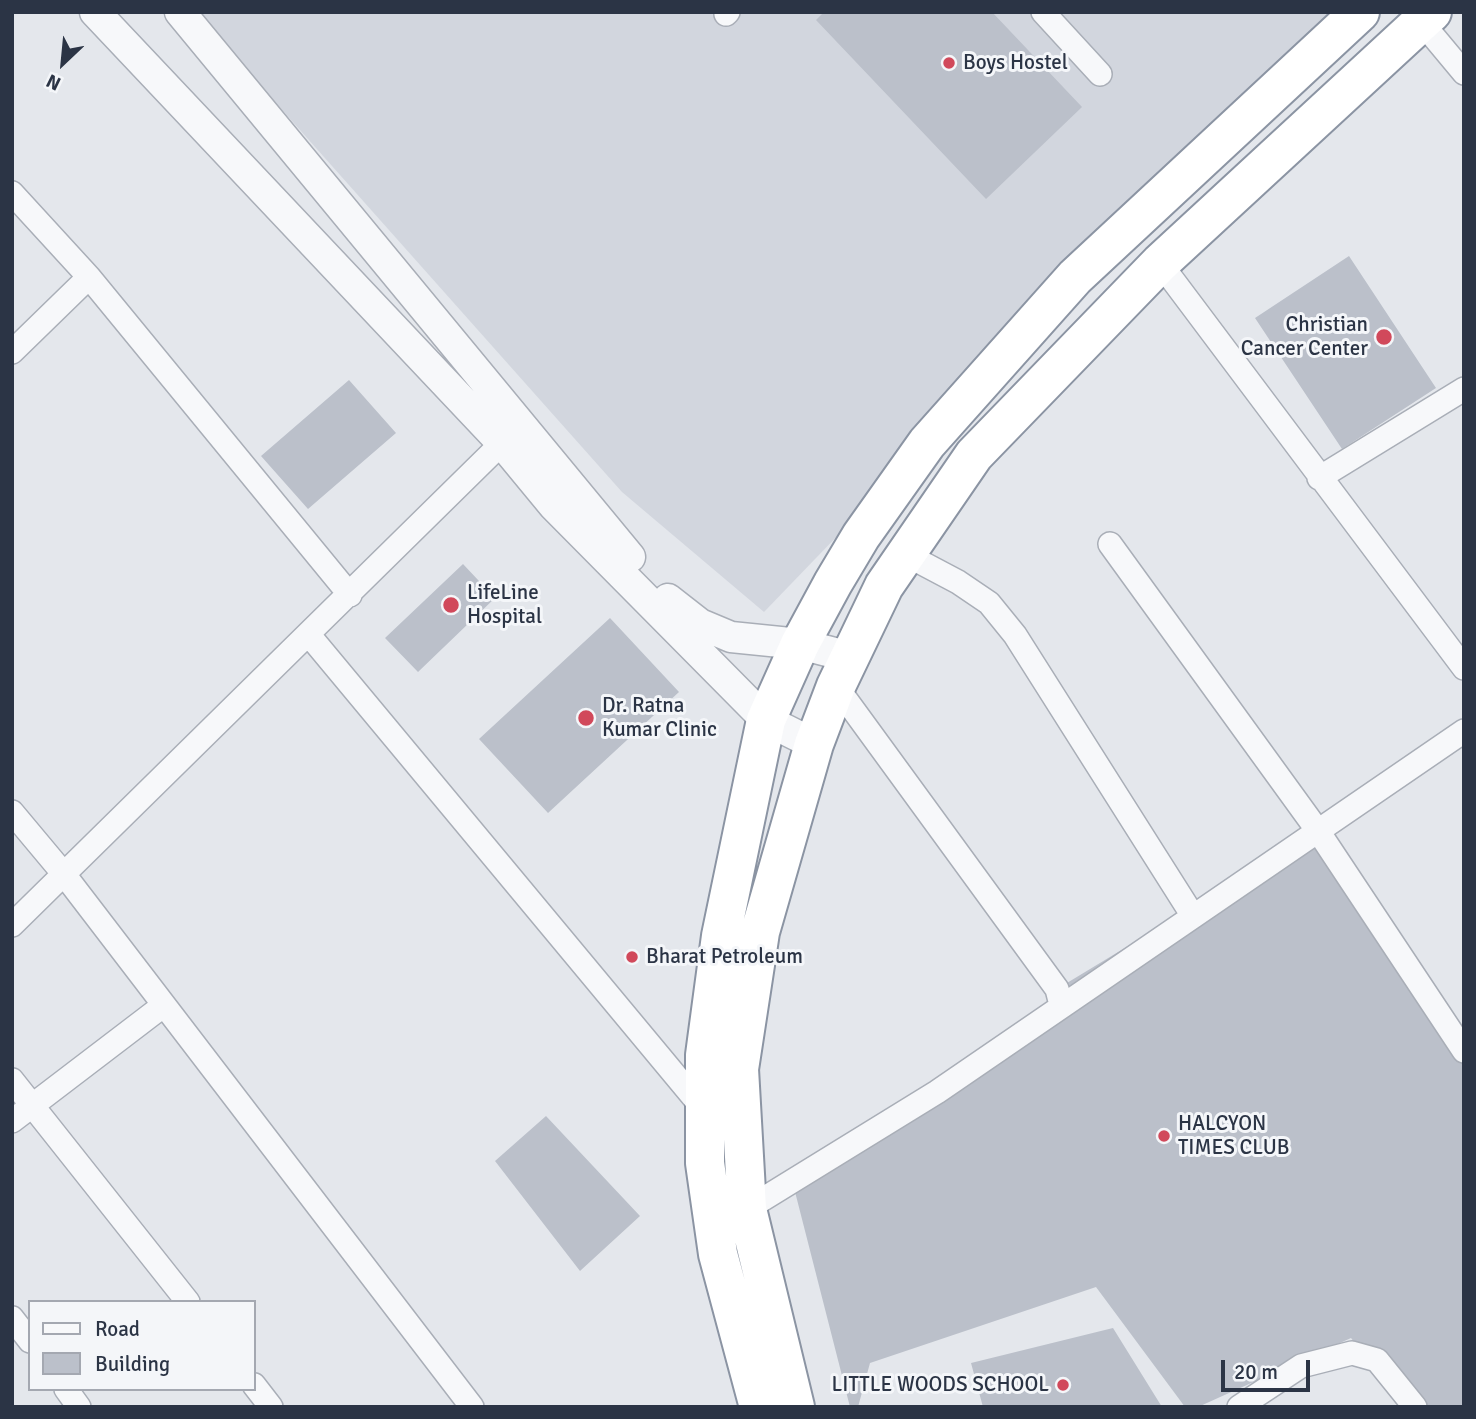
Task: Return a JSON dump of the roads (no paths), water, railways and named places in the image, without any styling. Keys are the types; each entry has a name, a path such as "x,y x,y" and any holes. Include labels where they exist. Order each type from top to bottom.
{"highway":[{"path":"759,1407 718,1254 705,1163 705,1055 720,936 766,720 800,644 860,536 927,443 1075,277 1360,12"},
{"path":"795,1407 747,1209 741,1056 760,932 814,744 843,672 884,586 974,456 1160,263 1422,16"}],"street":[{"path":"95,12 502,443 554,506 766,720 814,744"},
{"path":"180,12 573,491 663,595 700,624 731,637 800,644 843,672 1057,989 1061,1005"},
{"path":"1043,12 1100,74"},
{"path":"1422,16 1464,73"},
{"path":"12,193 89,277 350,595"},
{"path":"1160,263 1464,668"},
{"path":"12,352 89,277"},
{"path":"1319,478 1464,389"},
{"path":"12,925 502,443"},
{"path":"1110,544 1318,831 1464,1051"},
{"path":"905,554 958,582 989,603 1016,635 1193,916"},
{"path":"309,635 705,1111"},
{"path":"747,1209 937,1092 1464,732"},
{"path":"12,812 63,873 472,1407"},
{"path":"12,1121 164,1005"},
{"path":"12,1080 186,1300"},
{"path":"12,1318 28,1338"},
{"path":"1238,1407 1301,1366 1352,1353 1377,1360 1415,1407"},
{"path":"256,1388 271,1407"},
{"path":"67,1391 79,1407"}],"place":[{"name":"Boys Hostel","path":"949,63"},
{"name":"Christian Cancer Center","path":"1384,337"},
{"name":"LifeLine Hospital","path":"451,605"},
{"name":"Dr. Ratna Kumar Clinic","path":"586,718"},
{"name":"Bharat Petroleum","path":"632,957"},
{"name":"HALCYON TIMES CLUB","path":"1164,1136"},
{"name":"LITTLE WOODS SCHOOL","path":"1063,1385"}]}
